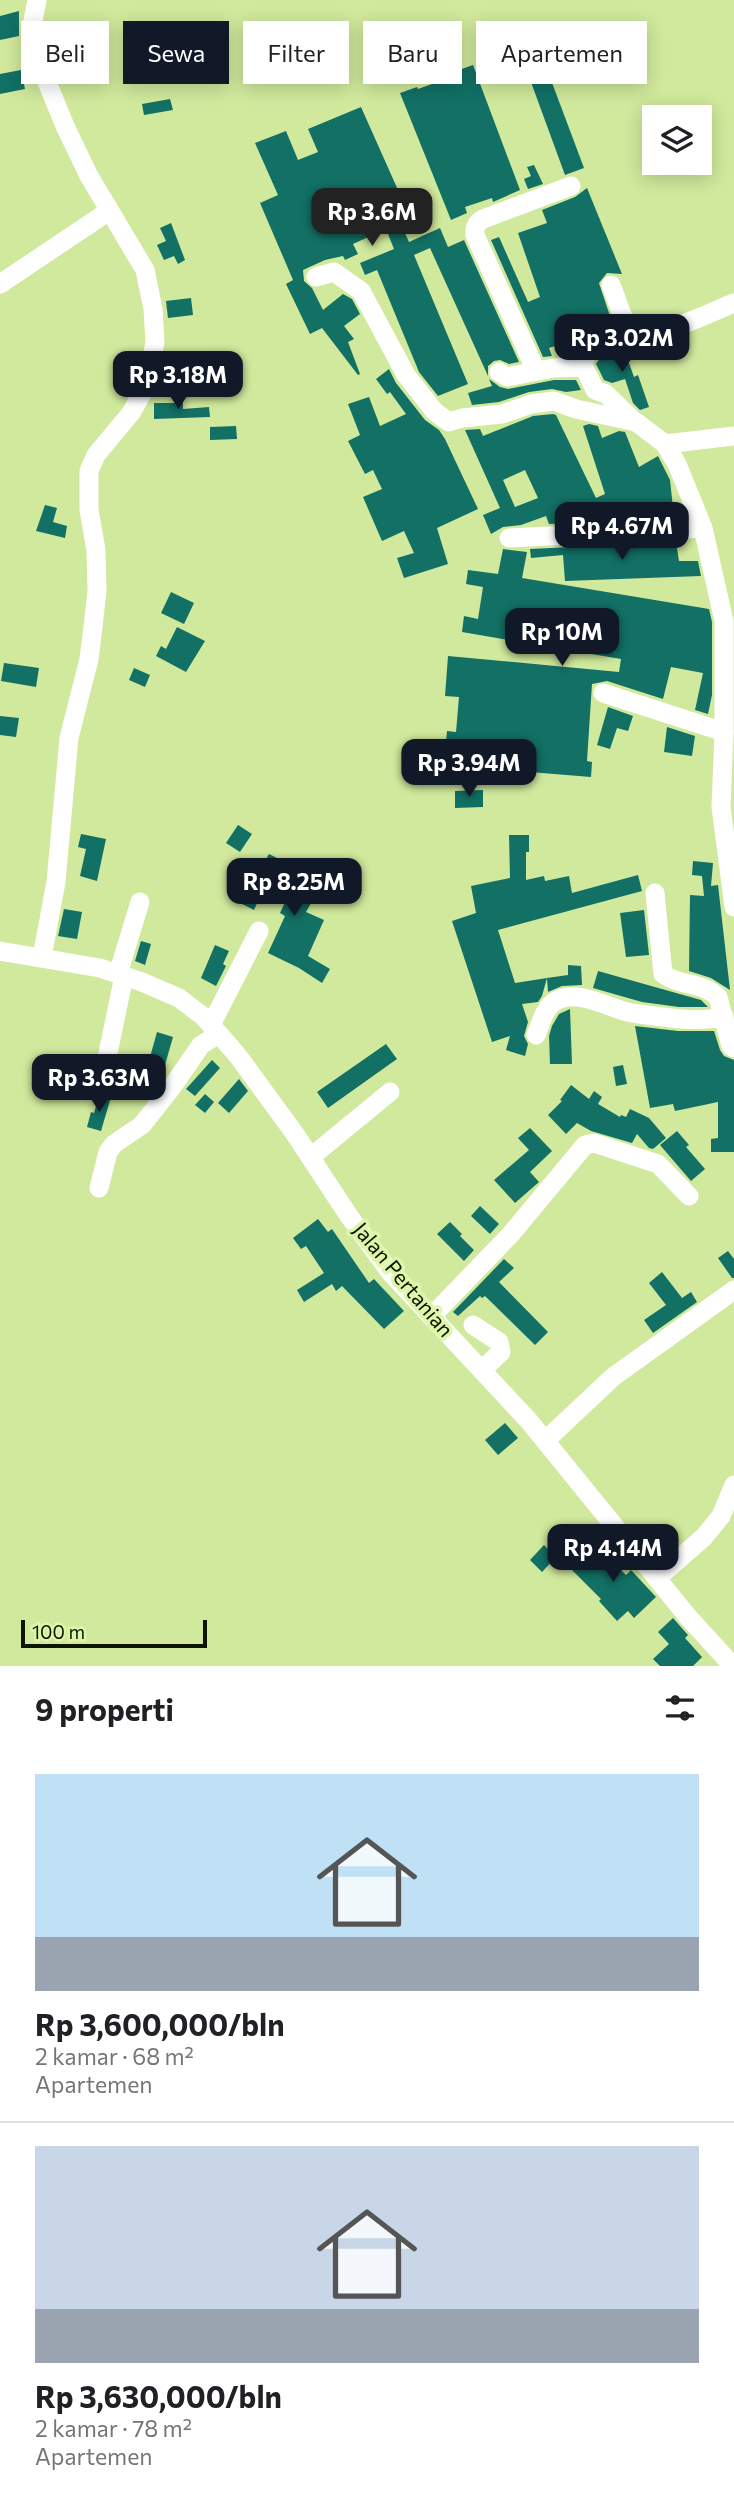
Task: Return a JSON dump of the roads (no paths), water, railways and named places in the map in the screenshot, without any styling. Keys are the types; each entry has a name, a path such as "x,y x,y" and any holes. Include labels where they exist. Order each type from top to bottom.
{"street":[{"path":"37,0 31,31 33,48 65,126 109,211 145,270 153,309 155,343 145,388 131,413 96,455 89,471 89,510 96,550 94,615 89,659 69,738 56,882 42,957"},
{"path":"536,371 474,229 483,219 571,186"},
{"path":"0,284 109,211"},
{"path":"316,277 334,272 361,291 406,374 435,412 449,422 502,414 531,404 554,401 576,409 636,422"},
{"path":"611,285 627,325 632,331 641,334 659,333 734,303"},
{"path":"580,366 600,337 627,325"},
{"path":"499,372 507,377 580,366 587,369 596,390 606,394 665,444 677,464 703,528 724,621 721,807 734,907"},
{"path":"665,444 734,436"},
{"path":"509,538 703,528"},
{"path":"603,693 724,732"},
{"path":"655,893 663,974 669,979 701,987 718,997 731,1046 734,1048"},
{"path":"102,1087 121,975 140,902"},
{"path":"99,1188 108,1152 114,1144 142,1125 215,1030 259,931"},
{"name":"Jalan Pertanian","path":"0,951 100,968 179,999 204,1017 311,1157 390,1272 545,1440 689,1618 731,1664"},
{"path":"536,1035 546,1010 552,1004 557,1000 578,997 629,1012 707,1020 724,1017"},
{"path":"311,1157 390,1091"},
{"path":"432,1316 511,1234 585,1145 594,1143 658,1164 689,1196"},
{"path":"545,1440 613,1377 734,1290"},
{"path":"473,1325 501,1346 501,1352 482,1370"},
{"path":"657,1578 704,1537 721,1516 734,1485"}]}
